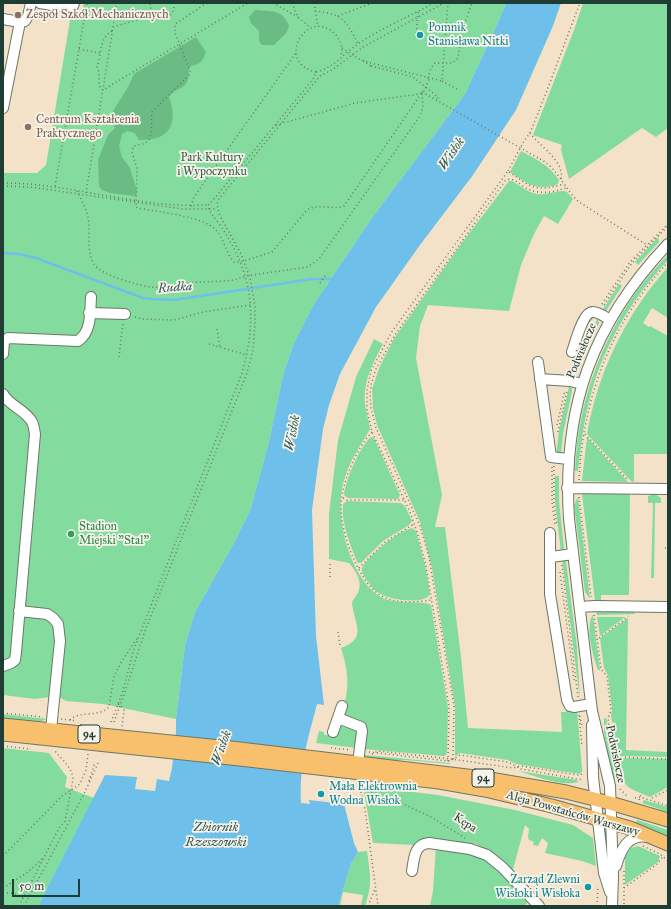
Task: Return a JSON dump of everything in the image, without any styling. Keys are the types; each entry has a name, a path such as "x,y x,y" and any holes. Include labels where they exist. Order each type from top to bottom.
{"main road":[{"name":"94","path":"3,725 174,747"},
{"name":"94","path":"3,734 174,747"},
{"name":"Aleja Powstańców Warszawy","path":"174,747 310,762 485,790 540,803 612,823 664,845"},
{"name":"Aleja Powstańców Warszawy","path":"360,770 484,778 566,792 668,820"}],"street":[{"path":"3,19 20,22 25,21 27,19 31,3"},
{"path":"40,3 69,8 73,6 74,3"},
{"path":"3,108 20,22"},
{"name":"Podwisłocze","path":"613,876 610,786 592,708 573,554 567,488 568,459 572,423 582,384 592,356 610,320 637,278 668,244"},
{"path":"3,354 3,342 8,338 78,341 86,334 89,325 90,297"},
{"path":"575,354 584,318 589,313 593,312 599,314 610,320"},
{"path":"89,313 125,314"},
{"path":"538,362 551,457 568,459"},
{"path":"540,379 570,381 582,384"},
{"path":"3,394 6,400 27,415 33,423 35,434 15,660 3,666"},
{"path":"567,488 668,489"},
{"path":"554,533 556,556 550,594 567,700 570,706 592,708"},
{"path":"556,556 573,554"},
{"path":"580,607 668,607"},
{"path":"19,611 47,614 58,624 60,640 51,730"},
{"path":"334,732 342,706"},
{"name":"Podwisłocze","path":"592,708 591,742 595,799 604,873 611,895"},
{"path":"338,718 361,727 360,770"},
{"path":"612,906 611,895 613,876 623,847 631,840 644,836 664,845"},
{"path":"412,872 416,850 424,843 470,849 487,856 502,867 539,906"}],"path":[{"path":"55,187 87,3"},
{"path":"86,193 117,3"},
{"path":"113,27 137,20 151,11 150,3"},
{"path":"149,12 155,18 162,20 173,11 174,3"},
{"path":"207,3 175,24 175,33 190,74 152,112 150,136 148,140 145,143 133,147 132,152 137,169 136,206 138,208 205,222 219,233 232,260 237,263 272,252 310,208 333,208 344,206 421,93 434,64 437,62 454,62 458,58 462,31 472,3"},
{"path":"103,90 248,3"},
{"path":"272,3 298,17 311,28"},
{"path":"292,3 298,17"},
{"path":"314,3 318,27"},
{"path":"337,16 372,3"},
{"path":"341,57 342,48 337,35 331,30 325,28 311,28 299,38 297,43 297,58 303,66 316,72 330,67 358,44 434,3"},
{"path":"114,722 121,706 146,631 247,374 254,338 255,315 250,277 244,261 217,210 217,204 220,197 320,76 332,70 363,47 444,3"},
{"path":"442,81 448,3"},
{"path":"448,761 449,706 423,549 404,500 372,432 367,410 367,390 372,371 394,328 508,172 524,141 530,133 580,3"},
{"path":"315,11 332,14 345,20 358,44"},
{"path":"418,11 416,37 421,39 424,35"},
{"path":"103,90 98,85 99,71 97,67 104,39 112,32"},
{"path":"342,48 370,66 413,77 438,97 436,100"},
{"path":"79,49 100,53"},
{"path":"191,206 194,197 296,53"},
{"path":"359,59 442,81 457,89"},
{"path":"3,184 136,201 191,206 208,205 314,78 316,72"},
{"path":"77,191 88,213 90,253 93,263 96,268 109,275 150,287 184,285 192,282 237,280 246,277 307,267 319,259 420,116 423,107 421,93"},
{"path":"275,125 355,102 421,93 547,163 554,169 572,196 579,202 648,246"},
{"path":"530,133 556,160 561,169 562,175 560,180"},
{"path":"508,172 527,185 536,188 544,189 564,184"},
{"path":"453,759 454,706 429,557 420,526 373,420 370,401 371,384 376,369 395,335 505,181 512,179 525,188 544,193 566,188"},
{"path":"3,184 23,183 55,187 183,210 217,210"},
{"path":"111,722 122,694 134,649 242,373 246,355 250,324 250,298 246,277 241,262 225,232 211,215 208,205"},
{"path":"599,314 610,294 628,269 668,226"},
{"path":"617,771 608,719 611,710 607,676 601,669 579,488 582,452 588,410 603,364 631,309 642,293 668,262"},
{"path":"320,283 327,273"},
{"path":"119,357 125,314 141,319 174,320 203,312 250,305"},
{"path":"218,329 220,347"},
{"path":"209,344 246,355"},
{"path":"557,436 575,354"},
{"path":"372,432 361,446 350,469 342,493 343,498 341,510 347,541 363,577 373,590 384,598 410,601 432,600"},
{"path":"586,434 636,489"},
{"path":"554,533 555,458"},
{"path":"343,498 354,500 404,500"},
{"path":"359,568 385,542 414,524"},
{"path":"556,556 579,706 582,750"},
{"path":"330,564 330,580"},
{"path":"599,638 628,616"},
{"path":"70,720 76,716 103,712 109,707 114,676 122,660 140,635 146,631"},
{"path":"338,632 340,645"},
{"path":"118,704 124,710 122,726"},
{"path":"330,748 360,770"},
{"path":"19,906 59,828 65,820 72,790 72,770 55,751"},
{"path":"378,906 360,770 372,754 378,751 448,758 513,768 521,766 578,775 581,775 583,771"},
{"path":"375,753 448,761 460,755 508,762 527,770 581,780"},
{"path":"3,856 62,796 80,784 84,775 88,754"},
{"path":"617,757 668,758"},
{"path":"24,906 67,823 84,794 96,763 90,777 89,781"},
{"name":"Kępa","path":"360,770 397,801 431,816 469,841"},
{"path":"84,775 90,777"},
{"path":"652,798 668,790"},
{"path":"635,798 640,797 668,806"},
{"path":"631,840 660,854 668,861"},
{"path":"624,888 657,864 662,857 664,845"},
{"path":"3,888 28,872 44,857"},
{"path":"624,867 624,906"},
{"path":"368,906 376,888"},
{"path":"3,893 13,893 23,898"}],"green space":[{"name":"Park Kultury i Wypoczynku","path":"84,3 506,3 465,94 371,219 314,304 294,343 283,375 269,441 251,508 235,541 195,612 185,645 176,719 103,704 66,701 59,697 35,699 3,695 3,173 37,173 46,165 71,14 81,16"},
{"path":"583,3 668,3 668,128 656,137 642,128 569,179 561,150 562,145 533,135"},
{"path":"255,10 275,12 283,16 286,20 289,26 287,32 274,45 262,45 259,41 259,31 251,23 249,17"},
{"path":"196,37 206,52 201,62 191,66 188,80 185,85 173,92 169,97 173,116 169,129 158,138 149,140 139,140 135,133 127,131 122,134 119,146 122,157 130,168 137,191 136,196 110,193 102,190 99,186 98,160 108,135 115,128 111,120 113,111 134,74"},
{"path":"521,151 547,166 559,180 558,183 554,186 534,186 510,172"},
{"path":"509,181 512,181 535,194 564,191 567,192 573,199 558,224 544,216 534,234 521,265 509,311 428,305 420,326 416,358 442,495 435,527 445,527 468,728 562,732 561,712 566,712 567,709 577,709 582,769 582,772 579,774 516,764 508,760 460,753 456,756 455,755 455,707 432,568 420,522 377,425 373,409 372,389 380,366 395,337 464,240"},
{"path":"658,237 659,242 638,265 635,262"},
{"path":"668,255 668,260 654,275 630,308 619,326 601,363 587,411 582,436 578,471 575,471 578,439 586,397 602,352 624,310 652,272"},
{"path":"668,267 668,318 652,308 643,323 668,336 668,454 634,454 634,482 631,481 587,434 598,388 616,345 639,304"},
{"path":"619,284 622,286 606,311 603,309"},
{"path":"598,318 599,323 587,347 575,379 572,379 584,346"},
{"path":"374,339 383,344 372,365 367,380 365,404 370,429 352,460 343,484 341,513 343,530 354,564 362,578 372,590 388,600 431,605 448,708 447,752 445,756 363,749 365,727 341,715 346,698 347,674 341,648 350,644 355,639 357,634 352,602 358,592 360,583 356,572 349,563 329,559 329,514 338,440 356,377"},
{"path":"569,386 572,388 572,391 563,434 561,454 556,456 559,431"},
{"path":"371,437 374,438 400,495 398,499 348,498 344,495 347,481 354,464 362,448"},
{"path":"587,437 628,482 582,481"},
{"path":"555,476 559,476 559,500 564,549 561,552 555,501"},
{"path":"582,494 630,494 629,595 601,595 601,601 595,601"},
{"path":"655,494 661,498 661,503 655,503 654,578 651,578 653,503 648,503 648,496"},
{"path":"578,497 590,599 585,592 574,505"},
{"path":"347,501 401,503 405,506 412,521 409,525 383,541 361,563 359,563 354,555 343,519 343,504"},
{"path":"412,528 416,531 425,565 430,594 422,599 415,600 399,600 385,596 371,586 363,574 363,565 386,543 399,534"},
{"path":"562,559 565,559 566,561 577,647 580,700"},
{"path":"596,611 632,611 635,614 597,615"},
{"path":"593,615 600,670 598,670 594,658 589,627 590,620"},
{"path":"597,617 625,617 600,636"},
{"path":"628,618 626,750 668,752 668,757 618,756 611,715 612,710 608,676 604,668 600,638"},
{"path":"3,714 47,719 37,723 3,719"},
{"path":"604,718 606,718 617,778 612,779 604,731"},
{"path":"339,725 350,729 357,728 357,748 316,743 319,731 324,732 324,735 335,735"},
{"path":"3,748 49,753 67,777 65,787 94,798 38,906 3,906"},
{"path":"365,755 450,764 405,760 372,760 367,759"},
{"path":"618,758 668,759 668,787 650,797 634,790 623,780"},
{"path":"519,771 577,780 578,782 557,782"},
{"path":"363,786 438,795 515,810 573,825 593,838 596,866 582,861 545,853 548,843 542,838 538,846 533,845 534,842 528,838 529,829 525,825 512,873 500,860 475,843 471,849 485,856 529,901 524,906 430,906 433,891 436,846 373,843"},
{"path":"644,800 668,807 668,812 642,803"},
{"path":"637,820 668,830 668,839 635,825"},
{"path":"638,846 660,856 658,862 625,885 625,855 631,848"},
{"path":"367,851 370,885 365,906 361,906 363,895 343,892 340,906 338,906 351,864 358,852"}],"water":[{"path":"506,3 561,3 553,26 516,110 473,175 420,245 376,307 340,374 329,405 323,429 312,510 316,636 324,705 317,704 307,741 301,777 301,803 310,804 309,800 344,804 354,843 358,852 351,864 338,906 38,906 105,775 137,777 135,789 155,791 157,779 169,781 172,768 185,645 195,612 235,541 251,508 269,441 283,375 294,343 314,304 371,219 465,94"}],"waterway":[{"name":"Rudka","path":"3,253 19,254 36,258 143,298 152,299 174,300 312,279 332,279"}],"place":[{"name":"Zespół Szkół Mechanicznych","path":"18,15"},
{"name":"Pomnik Stanisława Nitki","path":"420,35"},
{"name":"Centrum Kształcenia Praktycznego","path":"28,127"},
{"name":"Stadion Miejski \"Stal\"","path":"71,534"},
{"name":"Mała Elektrownia Wodna Wisłok","path":"321,794"},
{"name":"Zarząd Zlewni Wisłoki i Wisłoka","path":"588,887"}],"water label":[{"name":"Wisłok","path":"452,154"},
{"name":"Wisłok","path":"293,433"},
{"name":"Wisłok","path":"222,748"},
{"name":"Zbiornik Rzeszowski","path":"216,836"}]}
